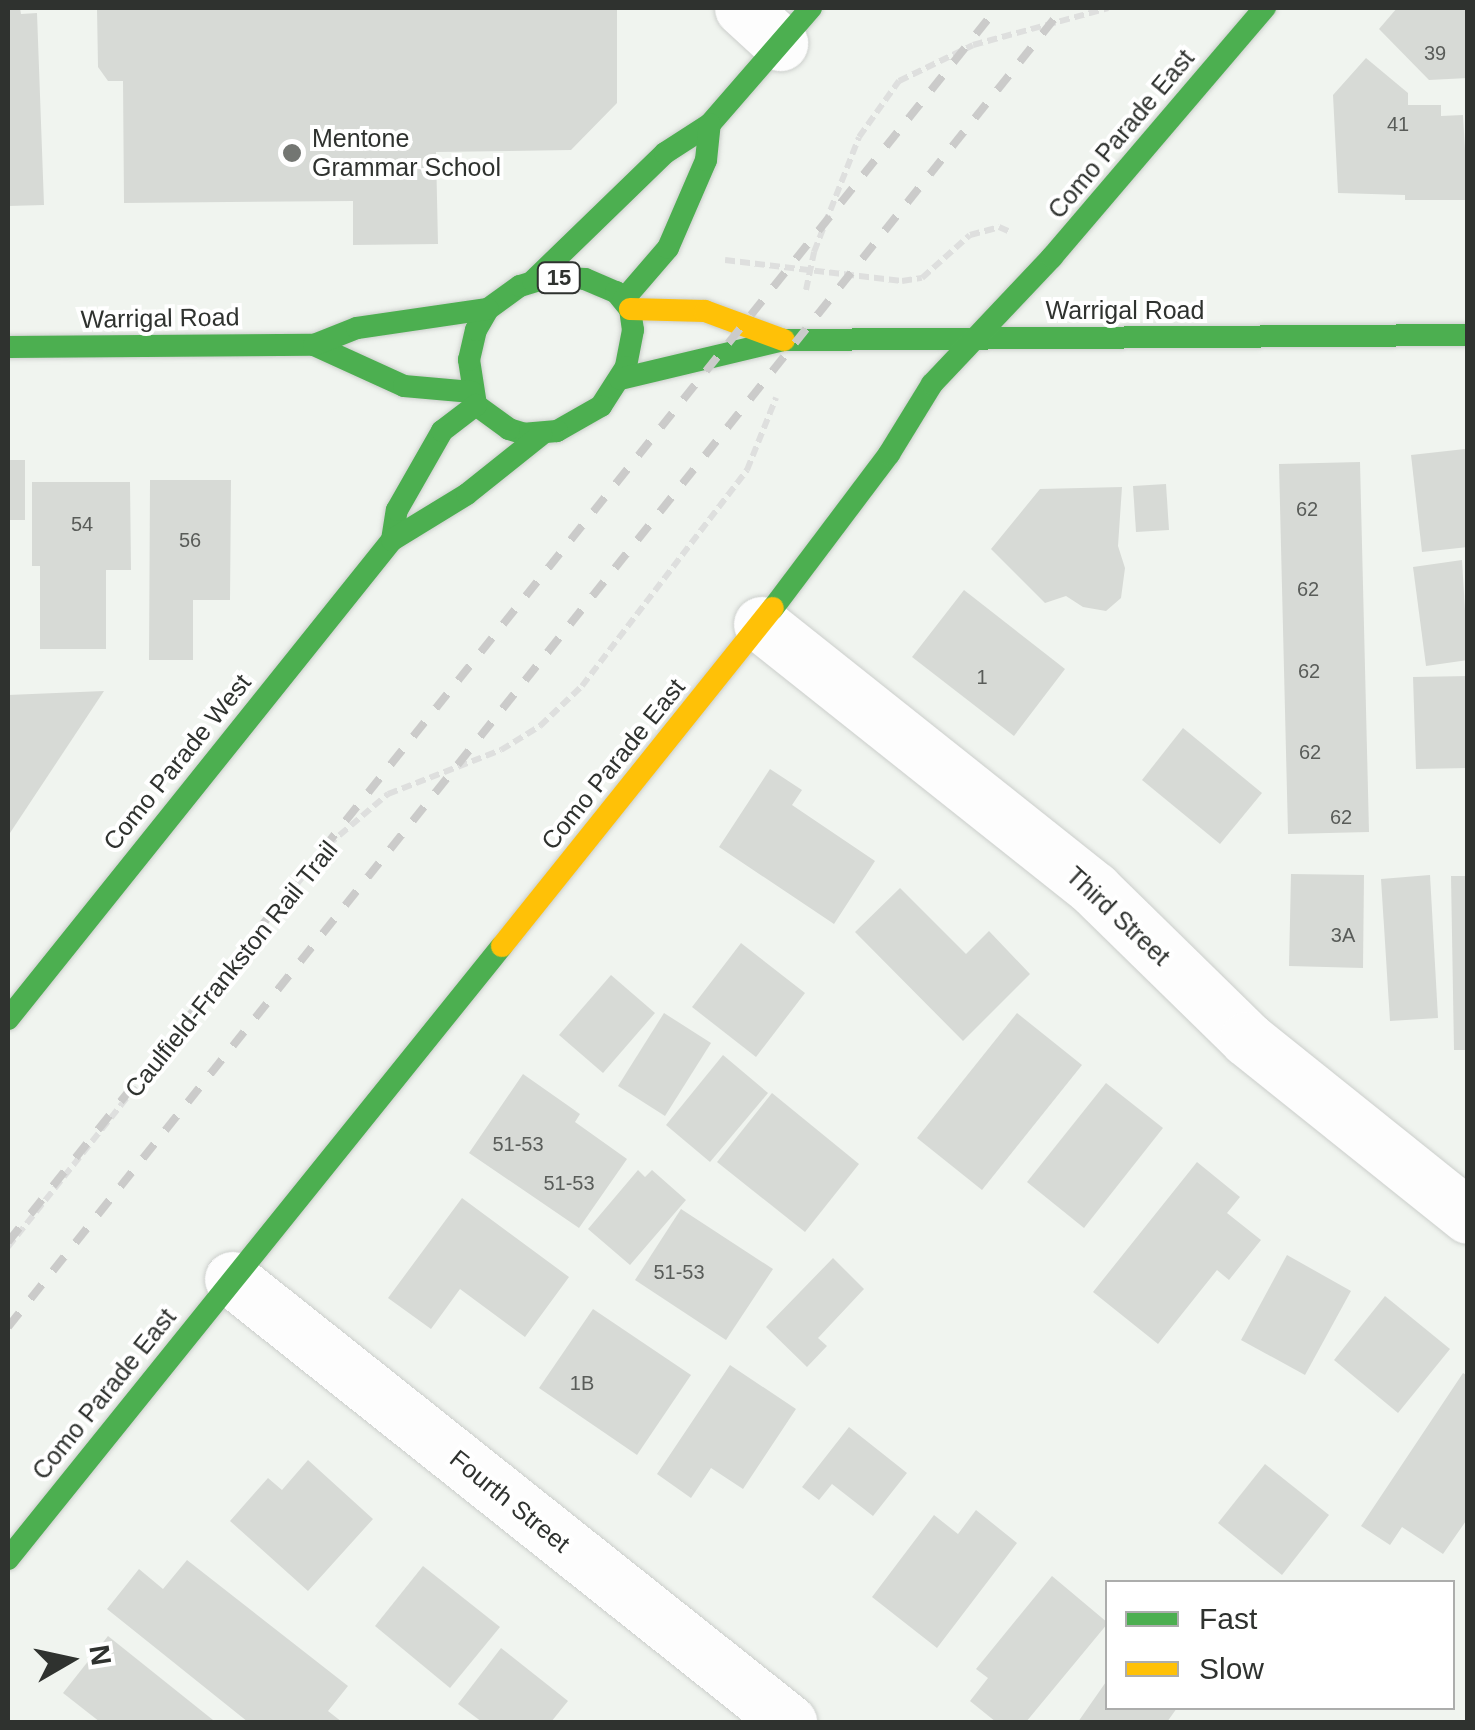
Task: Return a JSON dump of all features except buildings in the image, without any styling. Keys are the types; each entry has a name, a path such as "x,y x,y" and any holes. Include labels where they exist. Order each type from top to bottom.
{"street":[{"name":"Como Parade East","path":"8,1560 762,624 889,454 932,384 1052,257 1265,8"},
{"path":"533,280 665,153 710,124 777,20"},
{"path":"541,434 573,424 600,406 620,378 634,330 627,304 668,248 706,160 710,124"},
{"name":"15","path":"488,309 533,280 585,279 627,304"},
{"name":"Warrigal Road","path":"627,304 705,311 789,340"},
{"path":"474,398 469,360 476,330 488,309"},
{"name":"Warrigal Road","path":"8,348 314,345 357,328 488,309"},
{"name":"Warrigal Road","path":"620,378 698,364 789,340 1468,335"},
{"name":"Warrigal Road","path":"314,345 404,386 474,398"},
{"name":"15","path":"474,398 509,429 541,434"},
{"name":"Como Parade West","path":"392,540 397,510 442,431 474,398"},
{"name":"Como Parade West","path":"8,1019 392,540 467,494 541,434"},
{"name":"Third Street","path":"762,624 1094,889 1247,1039 1468,1216"},
{"name":"Fourth Street","path":"232,1279 789,1722"}],"path":[{"name":"Caulfield-Frankston Rail Trail","path":"8,1246 328,845 388,794 501,750 540,726 582,686 747,470 814,252 859,137 899,81 973,45 1108,8"},
{"path":"668,248 902,281 922,278 970,235 999,227 1052,257"}],"railway":[{"path":"8,1242 997,8"},
{"path":"8,1327 1063,8"}],"traffic: fast":[{"path":"533,281 665,153 710,124 811,8"},
{"path":"773,608 889,454 932,384 1052,257 1265,8"},
{"path":"624,299 668,248 706,160 710,124"},
{"path":"549,277 585,279 616,292 630,309 633,330 626,367 601,406 557,431 525,434 509,429 476,405 469,360 476,330 488,309 520,286 549,277"},
{"path":"8,347 314,345 357,328 488,309"},
{"path":"620,379 784,340 1468,335"},
{"path":"314,345 404,386 472,392"},
{"path":"392,540 397,510 442,431 476,405"},
{"path":"8,1019 392,540 467,494 541,435"},
{"path":"8,1559 502,946"}],"traffic: slow":[{"path":"630,309 705,311 784,340"},
{"path":"502,946 773,608"}],"place":[{"name":"Mentone Grammar School","path":"292,153"}]}
